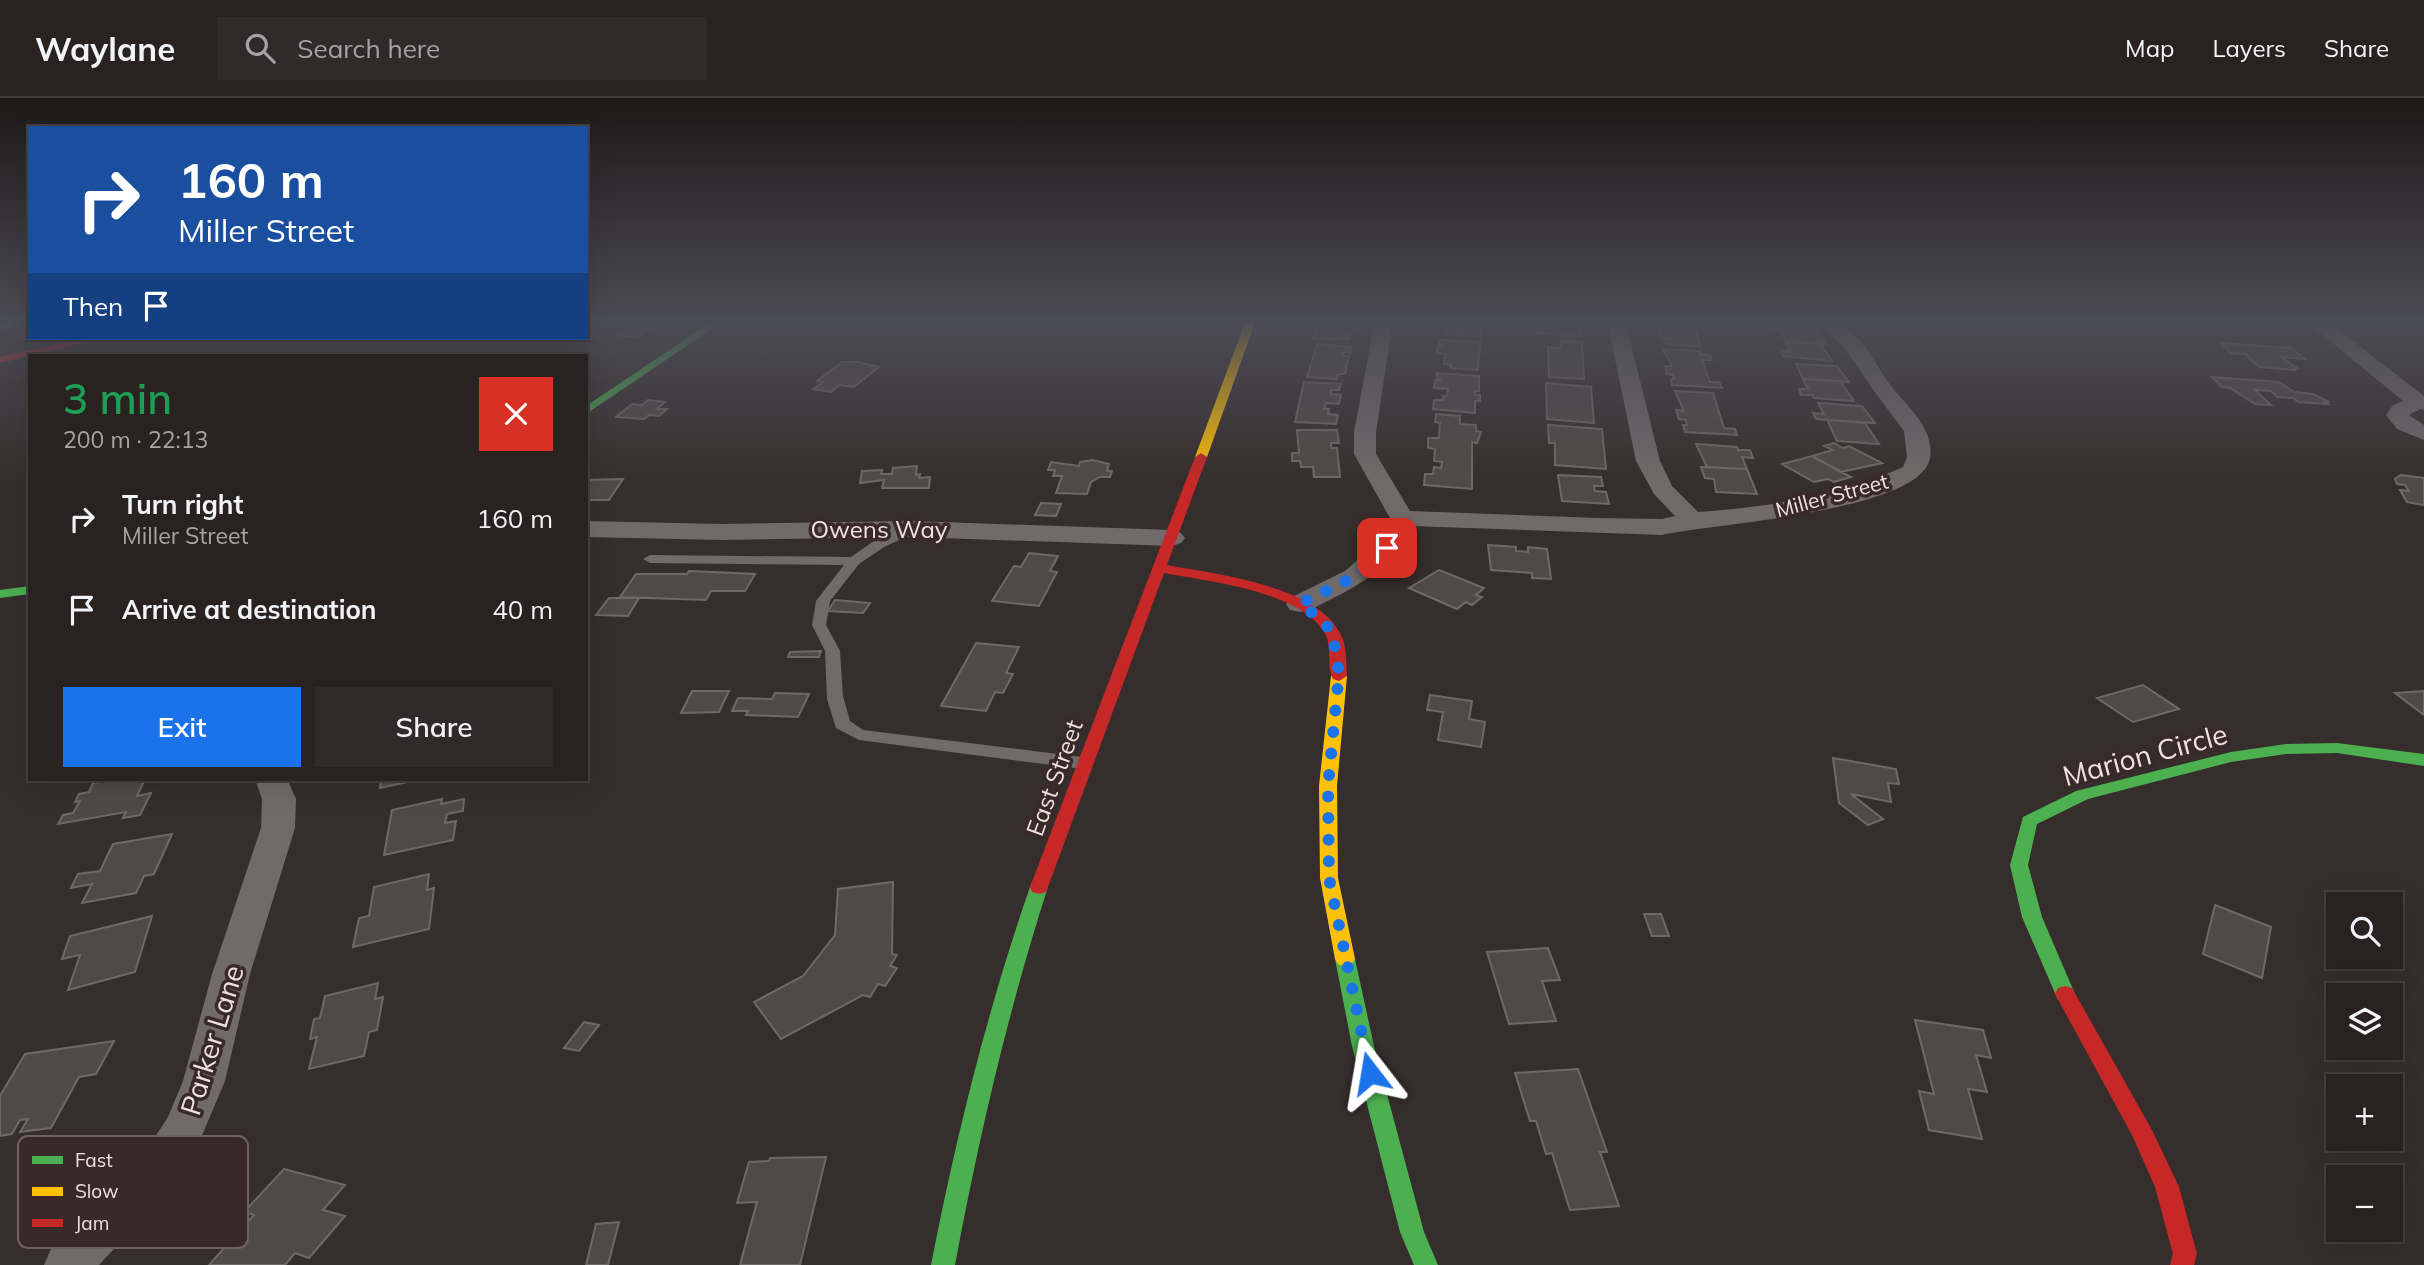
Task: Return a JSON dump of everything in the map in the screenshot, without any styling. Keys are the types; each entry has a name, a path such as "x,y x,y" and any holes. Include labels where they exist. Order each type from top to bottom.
{"main road":[{"path":"588,410 640,374"},
{"name":"East Street","path":"943,1265 969,1131 996,1024 1033,905 1231,374"},
{"path":"1160,568 1241,583 1300,604 1321,619 1332,632 1339,673 1328,786 1329,878 1363,1046 1412,1233 1426,1265"},
{"path":"0,594 28,590"},
{"name":"Marion Circle","path":"2182,1265 2185,1254 2167,1187 2141,1130 2061,986 2032,917 2019,865 2029,821 2082,795 2231,757 2286,749 2337,748 2424,760"}],"street":[{"path":"1300,604 1354,577 1387,548 1402,518 1365,454 1365,432 1375,374"},
{"path":"1628,374 1648,461 1662,489 1692,520"},
{"name":"Miller Street","path":"1402,518 1662,527 1692,520 1779,512 1890,482 1913,471 1919,457 1915,430 1873,374"},
{"path":"2384,374 2421,403"},
{"path":"2421,403 2401,410 2397,415 2405,424 2424,433"},
{"name":"Owens Way","path":"588,529 722,532 912,529 1172,538"},
{"name":"Parker Lane","path":"180,1136 204,1081 232,974 278,828 279,799 272,781"},
{"name":"Parker Lane","path":"68,1265 84,1248"}],"lane":[{"path":"912,529 879,544 854,561 823,601 820,625 835,653 835,696 842,724 859,735 1084,763"},
{"path":"650,559 854,561"}],"building":[{"path":"826,374 870,374 854,387 840,385 831,392 813,389 823,382 817,381"},
{"path":"1308,374 1338,374 1337,379 1307,377"},
{"path":"1437,374 1479,376 1479,391 1475,391 1475,395 1480,395 1480,401 1475,401 1475,413 1433,409 1434,400 1443,400 1448,389 1434,388 1435,380 1441,380"},
{"path":"1549,374 1584,374 1584,379 1549,377"},
{"path":"1670,374 1707,374 1710,382 1719,382 1722,388 1672,385 1673,375"},
{"path":"1801,374 1843,374 1849,382 1803,379"},
{"path":"2212,377 2279,382 2294,392 2313,394 2329,402 2298,402 2294,398 2277,397 2271,391 2255,390 2271,405 2255,404 2230,388 2222,387"},
{"path":"1803,379 1840,381 1854,401 1801,395 1799,389 1808,389"},
{"path":"1304,382 1341,384 1339,390 1331,390 1331,394 1341,395 1339,404 1326,403 1324,409 1329,409 1328,414 1338,415 1336,424 1295,422"},
{"path":"1546,383 1591,387 1594,423 1547,419"},
{"path":"1675,391 1713,393 1724,428 1735,429 1737,435 1685,432 1683,425 1687,425 1686,420 1679,419 1676,410 1684,411"},
{"path":"648,400 665,402 657,409 667,409 659,416 649,415 644,419 616,417 632,404 642,405"},
{"path":"1818,403 1862,406 1875,423 1816,419 1813,413 1824,414"},
{"path":"1436,414 1460,416 1460,424 1476,425 1476,431 1481,432 1477,443 1472,442 1472,489 1424,485 1425,474 1433,474 1434,467 1441,468 1442,462 1434,461 1435,449 1428,448 1428,438 1439,438 1440,423 1435,422"},
{"path":"1827,420 1865,423 1879,444 1837,441"},
{"path":"1548,425 1602,429 1606,469 1555,465 1555,443 1549,443"},
{"path":"1297,430 1337,430 1339,443 1331,443 1331,448 1337,448 1340,477 1314,477 1313,467 1301,467 1300,461 1292,461 1292,453 1299,453"},
{"path":"1834,443 1843,448 1849,446 1882,463 1841,472 1812,456 1833,450 1824,446"},
{"path":"1696,444 1750,450 1753,458 1742,457 1747,469 1707,467"},
{"path":"1812,456 1851,477 1834,482 1828,479 1814,482 1782,464"},
{"path":"1092,460 1109,464 1107,471 1112,471 1110,477 1100,477 1091,482 1087,494 1056,493 1062,476 1053,476 1055,470 1048,470 1051,462 1079,466 1080,462"},
{"path":"917,466 916,475 920,474 919,478 930,477 929,488 882,488 884,480 860,483 862,471 882,470 881,474 892,474 893,468"},
{"path":"1701,467 1747,469 1757,494 1716,492 1714,479 1705,478"},
{"path":"1558,475 1601,477 1603,486 1594,486 1595,491 1606,492 1609,504 1562,501"},
{"path":"2401,475 2424,478 2424,505 2407,502 2400,490 2409,491 2405,485 2397,484 2395,479"},
{"path":"623,479 609,500 588,500 588,480"},
{"path":"1041,503 1061,504 1056,516 1035,515"},
{"path":"1488,545 1516,547 1516,551 1528,552 1528,547 1547,549 1551,579 1532,578 1532,573 1491,570"},
{"path":"1029,553 1058,556 1050,571 1057,572 1039,606 992,601 1014,566 1021,567"},
{"path":"1439,570 1484,588 1476,595 1482,597 1472,605 1466,602 1457,609 1409,588"},
{"path":"689,571 755,574 745,591 711,591 706,600 620,597 636,574 687,574"},
{"path":"609,598 639,598 628,616 596,615"},
{"path":"835,600 870,603 863,613 828,611"},
{"path":"976,643 1019,647 1006,673 1013,674 1003,693 995,692 986,711 941,706"},
{"path":"821,651 819,657 788,657 790,652"},
{"path":"2143,685 2179,709 2133,722 2097,698"},
{"path":"692,691 729,691 719,712 681,713"},
{"path":"2424,691 2424,715 2395,693"},
{"path":"775,693 809,694 798,717 746,715 748,711 732,711 738,698 772,699"},
{"path":"1430,695 1472,701 1469,719 1485,722 1481,747 1438,740 1443,712 1427,710"},
{"path":"1833,758 1896,769 1899,784 1888,783 1891,802 1851,794 1883,819 1868,825 1839,803"},
{"path":"144,781 137,796 151,793 140,815 123,818 126,812 58,824 63,815 73,813 80,801 75,802 79,794 89,792 93,783"},
{"path":"381,781 412,781 380,788"},
{"path":"442,799 441,804 464,799 463,811 447,814 445,823 456,821 453,840 384,855 392,810"},
{"path":"172,834 154,874 144,876 136,893 82,903 92,884 71,888 78,874 100,871 113,844"},
{"path":"429,874 427,890 434,888 429,929 353,947 359,918 369,916 374,887"},
{"path":"893,882 892,954 897,955 890,966 897,968 885,986 878,984 870,997 863,995 781,1039 754,1002 803,976 835,935 838,889"},
{"path":"2215,905 2271,927 2262,978 2203,954"},
{"path":"1644,914 1661,914 1669,936 1652,936"},
{"path":"152,916 135,972 68,990 80,955 62,959 70,936"},
{"path":"1548,948 1560,980 1542,981 1556,1021 1509,1024 1487,952"},
{"path":"378,983 375,999 383,997 377,1030 369,1032 364,1056 309,1069 317,1037 310,1039 314,1019 320,1018 325,996"},
{"path":"1915,1020 1983,1030 1991,1058 1976,1055 1987,1092 1968,1089 1982,1139 1929,1130 1919,1091 1934,1094"},
{"path":"584,1022 599,1025 579,1051 564,1048"},
{"path":"114,1041 96,1074 79,1077 51,1128 20,1132 28,1119 20,1120 12,1134 0,1136 0,1096 25,1054"},
{"path":"1578,1069 1607,1152 1600,1152 1619,1206 1570,1210 1552,1153 1546,1154 1536,1121 1530,1121 1515,1073"},
{"path":"826,1157 800,1265 740,1265 757,1202 737,1203 749,1162 769,1161 770,1158"},
{"path":"284,1169 345,1185 323,1210 345,1216 309,1258 295,1253 285,1265 209,1265 224,1248 248,1248 248,1222 254,1215 248,1213 248,1208"},
{"path":"619,1222 608,1265 586,1265 596,1224"}],"traffic: fast":[{"path":"588,410 640,374"},
{"path":"0,594 28,590"},
{"path":"2065,994 2032,917 2019,865 2029,821 2082,795 2231,757 2286,749 2337,748 2424,760"},
{"path":"943,1265 984,1074 1009,980 1039,887"},
{"path":"1345,959 1363,1046 1412,1232 1426,1265"}],"traffic: slow":[{"path":"1201,457 1231,374"},
{"path":"1339,676 1328,786 1329,878 1345,959"}],"traffic: jam":[{"path":"1039,887 1201,457"},
{"path":"1160,568 1255,588 1304,606 1322,618 1333,633 1339,676"},
{"path":"2065,994 2141,1130 2167,1187 2185,1254 2182,1265"}],"route":[{"path":"1370,1073 1329,878 1328,786 1339,673 1332,632 1321,619 1300,604 1354,577 1387,548"}]}
